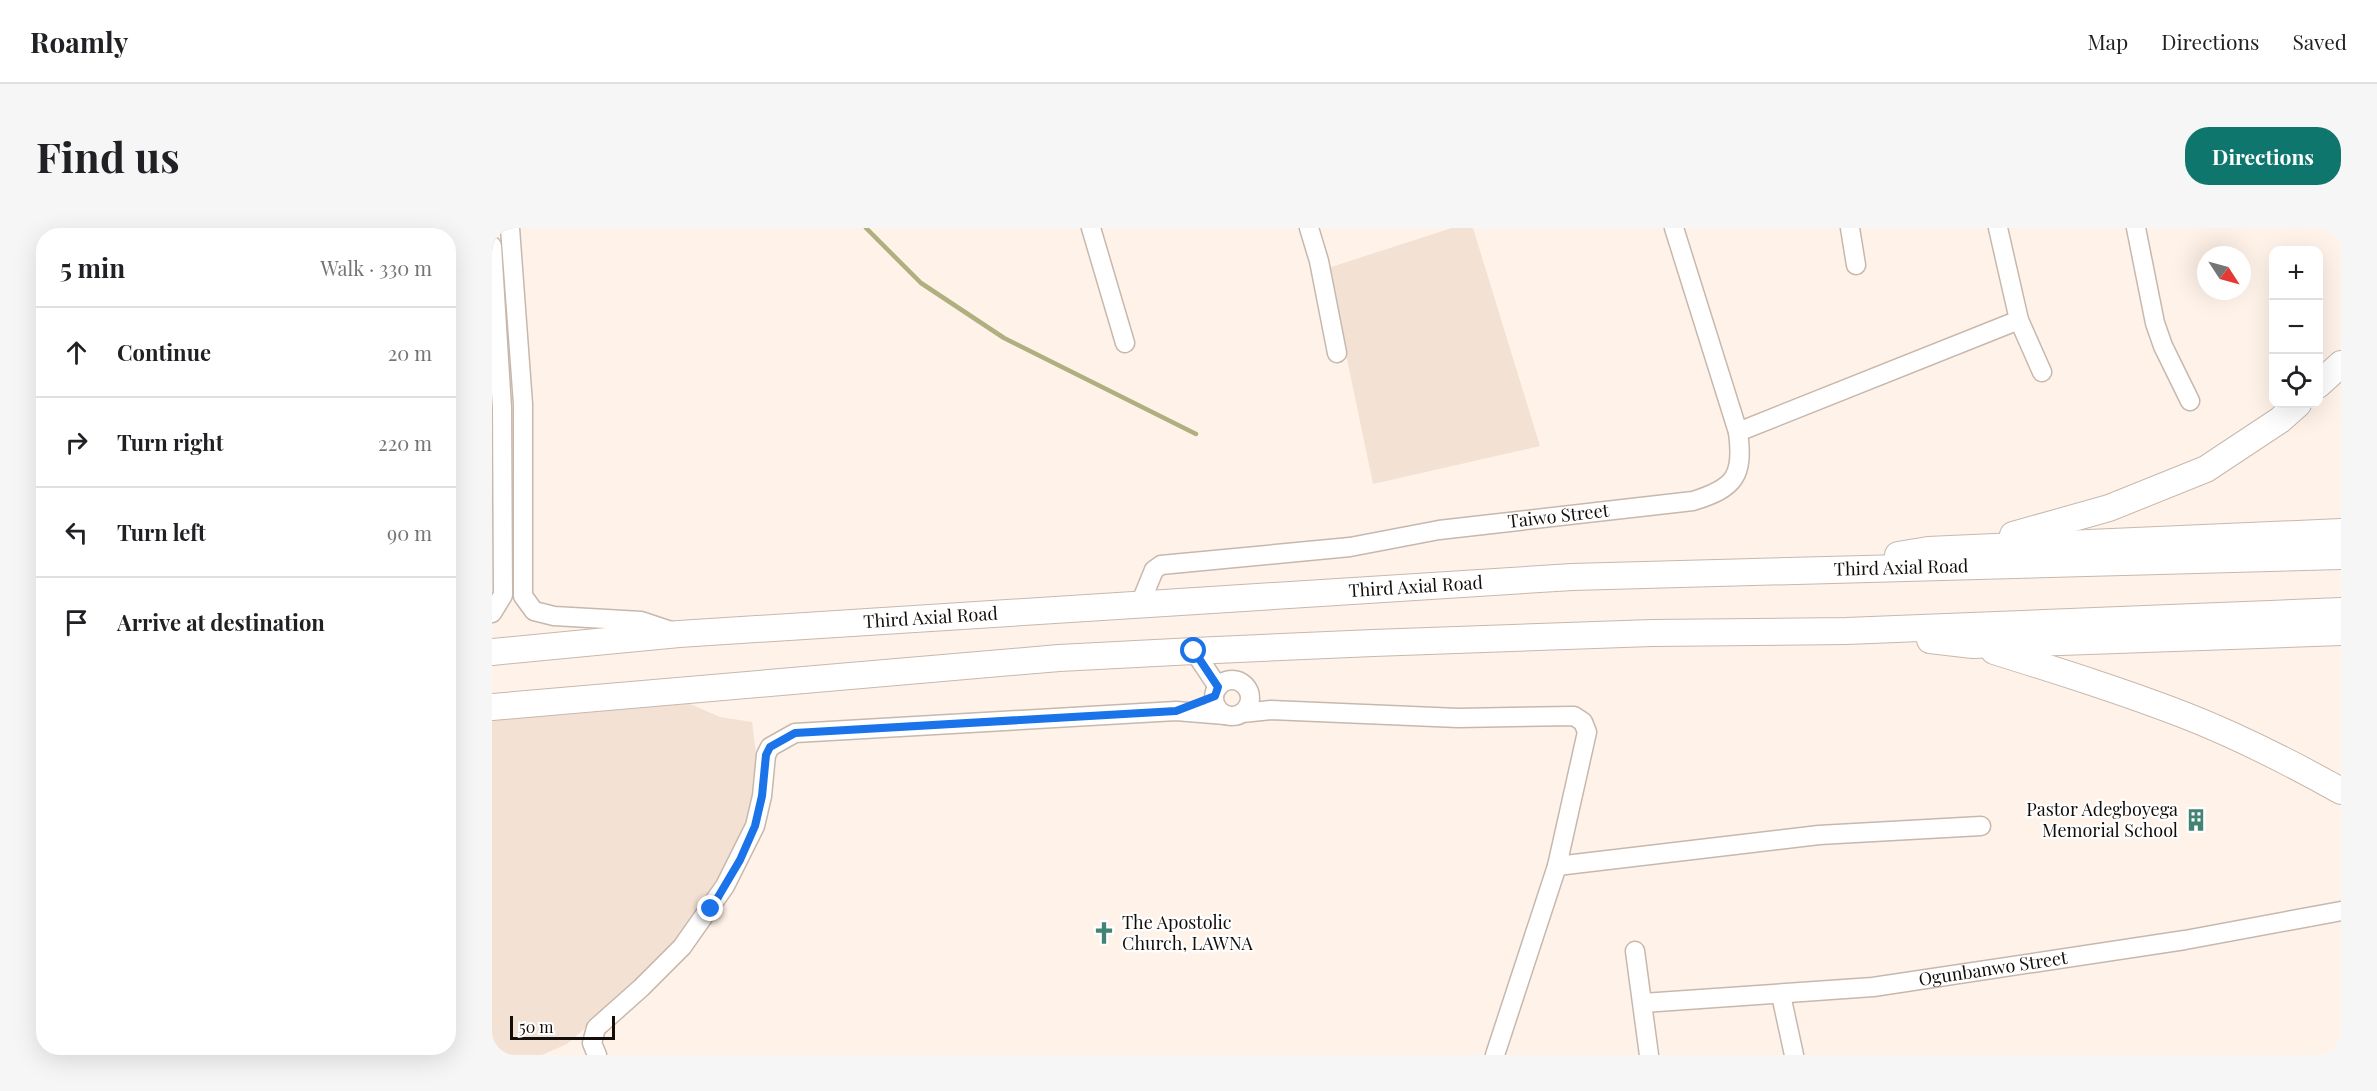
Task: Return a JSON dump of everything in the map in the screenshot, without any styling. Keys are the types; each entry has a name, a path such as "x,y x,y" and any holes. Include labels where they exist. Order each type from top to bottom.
{"highway":[{"path":"2323,381 2341,364"},
{"path":"1782,573 2031,532 2109,508 2206,469 2280,420 2294,408"},
{"path":"1928,550 2341,532"},
{"name":"Third Axial Road","path":"492,652 679,634 1572,577 2341,556"},
{"path":"492,707 1059,658 1652,633 1846,631 2341,611"},
{"path":"1846,631 1973,645 2341,632"},
{"path":"1973,645 2084,679 2186,716 2304,771 2341,791"}],"street":[{"path":"510,228 523,404 523,596 534,611 573,618 641,621 679,634"},
{"path":"1091,228 1125,343"},
{"path":"1309,228 1319,261 1337,354"},
{"name":"Taiwo Street","path":"1140,604 1154,570 1161,565 1350,547 1439,530 1693,501 1727,488 1736,474 1741,457 1738,432 1674,228"},
{"path":"1850,228 1856,265"},
{"path":"1998,228 2019,321 2042,372"},
{"path":"2136,228 2155,323 2163,346 2190,401"},
{"path":"492,246 503,595 492,613"},
{"path":"1738,432 2019,321"},
{"path":"497,409 523,404"},
{"path":"1237,681 1239,649"},
{"path":"1194,651 1217,691 1218,709 1234,714"},
{"path":"1176,711 1217,691 1224,683 1237,681 1248,689 1250,703 1234,714"},
{"path":"1250,696 1271,710"},
{"path":"597,1055 592,1043 596,1028 642,988 676,954 697,928 725,886 755,826 762,796 766,755 775,742 795,733 1176,711 1234,714 1271,710 1458,718 1574,716 1583,722 1587,732 1557,866 1495,1055"},
{"path":"1557,866 1819,835 1981,826"},
{"name":"Ogunbanwo Street","path":"1643,1003 1873,987 2185,940 2341,911"},
{"path":"1635,951 1649,1055"},
{"path":"1781,995 1794,1055"}],"shaded area":[{"path":"1452,228 1473,228 1540,446 1373,484 1328,268"},
{"path":"674,697 720,717 752,722 757,761 749,822 693,922 667,956 567,1044 542,1055 492,1055 492,711"}],"waterway":[{"path":"866,228 921,283 1004,338 1196,434"}],"place":[{"name":"Pastor Adegboyega Memorial School","path":"2196,820"},
{"name":"The Apostolic Church, LAWNA","path":"1104,933"}],"route":[{"path":"711,909 740,860 755,826 766,774 766,755 775,742 795,733 1176,711 1215,696 1218,687 1194,651"}]}
